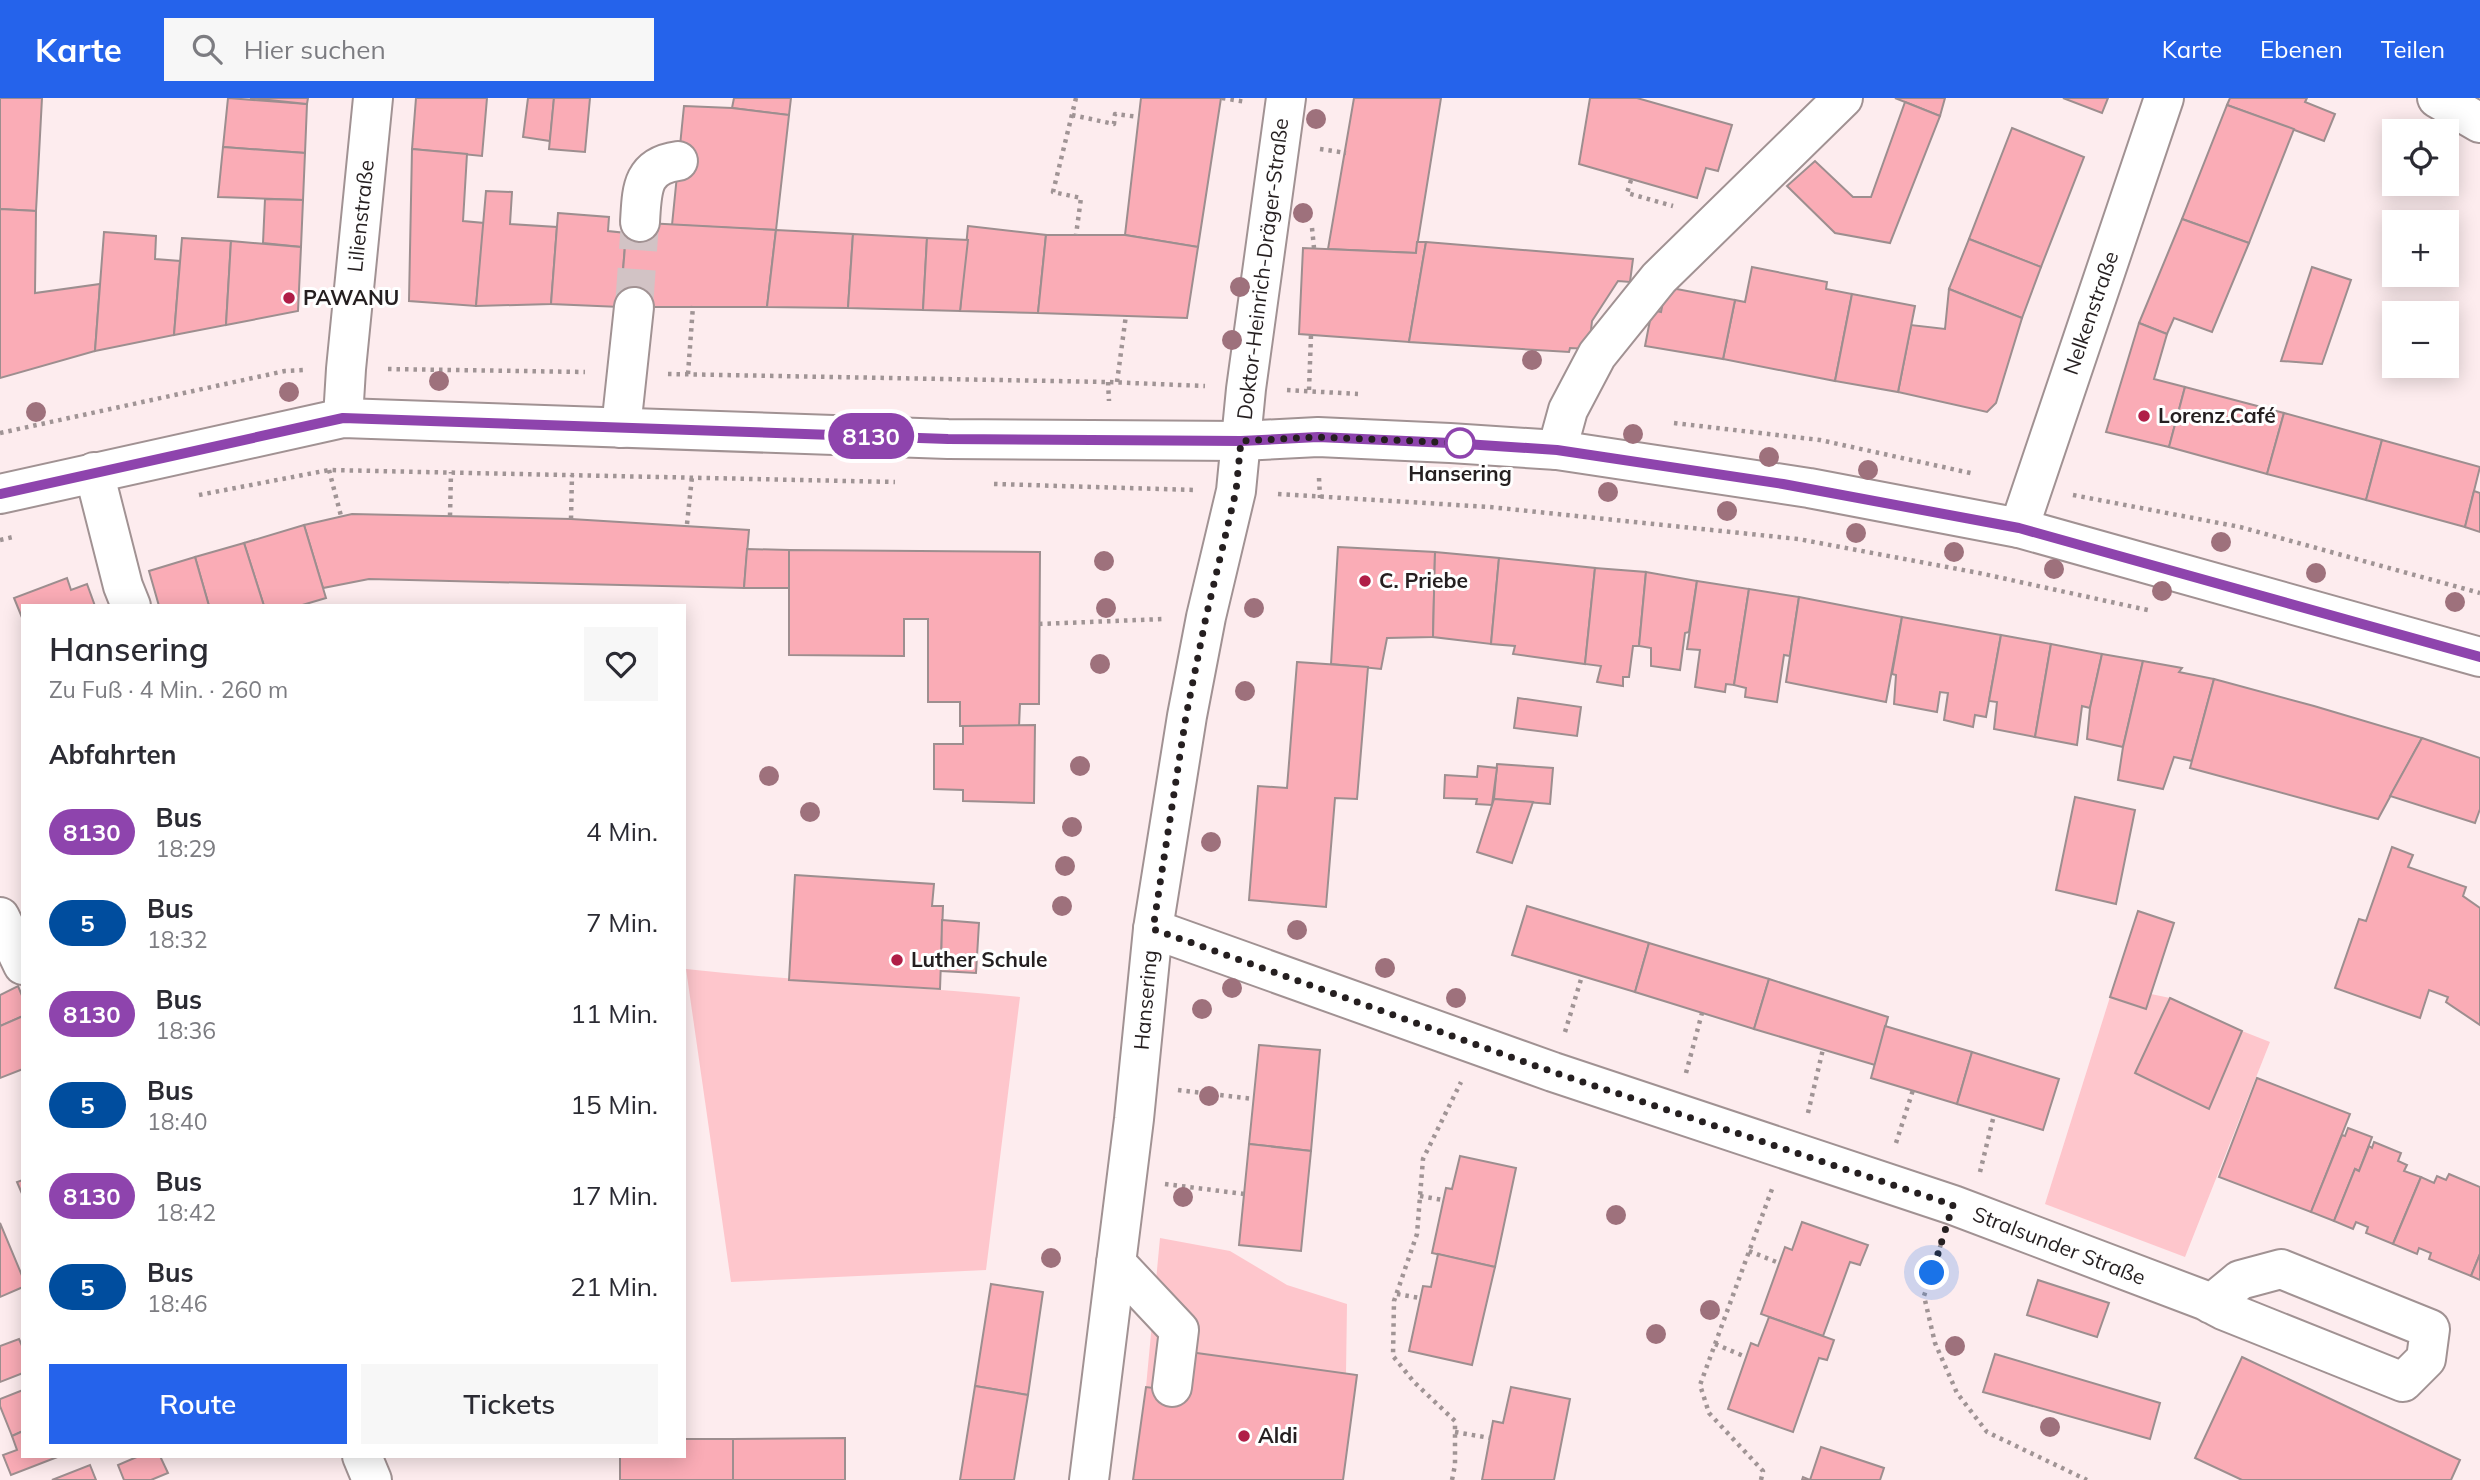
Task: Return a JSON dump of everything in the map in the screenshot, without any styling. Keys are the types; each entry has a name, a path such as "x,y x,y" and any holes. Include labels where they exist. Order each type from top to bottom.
{"street":[{"name":"Lilienstraße","path":"343,418 373,98"},
{"path":"1557,450 1568,411 1597,355 1659,278 1843,98"},
{"name":"Nelkenstraße","path":"2019,528 2164,98"},
{"path":"2437,98 2480,122"},
{"name":"Doktor-Heinrich-Dräger-Straße","path":"1241,441 1269,100"},
{"path":"640,222 642,190 652,169 678,160"},
{"path":"621,428 634,307"},
{"path":"0,494 343,418 948,439 1241,441 1318,437 1557,450 1809,488 2019,528 2480,657"},
{"name":"Hansering","path":"1089,1480 1138,1086 1153,929 1186,716 1236,491 1241,441"},
{"path":"94,472 123,586 130,604"},
{"path":"0,917 21,961"},
{"name":"Stralsunder Straße","path":"1153,929 1406,1018 1479,1047 1962,1208 2403,1382 2426,1359 2430,1329 2281,1269 2240,1280 2211,1304"},
{"path":"1116,1263 1179,1329 1172,1387"},
{"path":"363,1458 372,1480"}],"path":[{"path":"1076,98 1053,192 1081,198 1076,235"},
{"path":"1222,98 1269,100"},
{"path":"1072,115 1114,124 1115,114 1139,117"},
{"path":"1327,149 1346,153"},
{"path":"1631,180 1627,193 1719,219"},
{"path":"688,374 693,306"},
{"path":"1117,382 1126,316"},
{"path":"1309,391 1311,335"},
{"path":"329,470 341,516"},
{"path":"450,516 452,472"},
{"path":"571,519 572,475"},
{"path":"687,524 692,477"},
{"path":"1039,624 1206,617"},
{"path":"1553,1072 1582,976"},
{"path":"1675,1114 1702,1013"},
{"path":"1452,1480 1455,1465 1455,1421 1413,1382 1393,1356 1394,1301 1417,1234 1423,1159 1479,1047"},
{"path":"1760,1480 1763,1471 1709,1413 1700,1385 1749,1251 1793,1151 1823,1049"},
{"path":"1138,1086 1253,1099"},
{"path":"1882,1182 1913,1090"},
{"path":"1994,1115 1962,1208 1924,1296 1935,1343 1957,1394 1987,1432 2087,1480"},
{"path":"1127,1179 1244,1194"},
{"path":"1420,1196 1443,1200"},
{"path":"1749,1251 1779,1263"},
{"path":"1397,1294 1420,1298"},
{"path":"1715,1344 1746,1357"},
{"path":"1455,1432 1490,1438"}],"shaded area":[{"path":"686,969 1020,997 986,1270 731,1282"},
{"path":"2151,994 2170,998 2135,1073 2209,1108 2242,1031 2270,1042 2185,1257 2045,1204 2110,997 2146,1009"},
{"path":"1160,1238 1230,1251 1287,1285 1347,1304 1346,1374 1177,1391 1146,1387"}],"building":[{"path":"0,98 42,98 36,211 0,209"},
{"path":"228,98 307,104 305,153 223,147"},
{"path":"250,98 308,98 307,104"},
{"path":"416,98 487,98 482,156 412,149"},
{"path":"528,98 554,98 550,141 523,137"},
{"path":"554,98 590,98 585,152 549,149"},
{"path":"734,98 791,98 789,115 732,108"},
{"path":"1141,98 1221,98 1198,247 1125,235"},
{"path":"1354,98 1441,98 1416,253 1328,249"},
{"path":"1590,98 1637,98 1732,125 1718,171 1706,168 1697,198 1579,164"},
{"path":"1895,98 1945,98 1940,116"},
{"path":"2063,98 2108,98 2102,113"},
{"path":"2230,98 2307,98 2305,102 2335,114 2324,141 2227,105"},
{"path":"1905,102 1940,116 1890,243 1835,233 1787,186 1815,161 1853,197 1871,197"},
{"path":"2227,105 2294,129 2249,243 2182,219"},
{"path":"684,106 732,108 789,115 776,230 672,225"},
{"path":"2012,128 2084,157 2041,267 1969,239"},
{"path":"223,147 305,153 303,200 218,197"},
{"path":"412,149 467,154 463,221 484,223 476,306 409,301"},
{"path":"486,191 512,192 510,224 557,227 551,304 476,306"},
{"path":"265,199 303,200 301,247 263,243"},
{"path":"0,209 36,211 35,293 100,284 95,351 0,378"},
{"path":"558,213 609,217 608,231 626,233 620,307 551,304"},
{"path":"2182,219 2249,243 2212,332 2174,318 2167,334 2139,323"},
{"path":"627,222 776,230 767,307 620,307"},
{"path":"968,226 1046,235 1038,313 960,311"},
{"path":"776,230 853,234 848,308 767,307"},
{"path":"104,232 156,236 155,259 180,261 174,335 95,351"},
{"path":"853,234 927,238 923,310 848,308"},
{"path":"1046,235 1125,235 1198,247 1187,318 1038,313"},
{"path":"182,238 231,241 226,325 174,335"},
{"path":"927,238 968,240 960,311 923,310"},
{"path":"1969,239 2041,267 2022,318 1949,289"},
{"path":"231,241 301,247 298,311 226,325"},
{"path":"1417,242 1426,242 1409,342 1299,334 1303,248 1416,253"},
{"path":"1426,242 1633,259 1630,282 1618,281 1592,321 1589,349 1570,348 1569,352 1409,342"},
{"path":"1752,267 1827,282 1826,289 1852,294 1835,381 1723,359 1735,300 1745,302"},
{"path":"2312,267 2351,280 2322,364 2281,361"},
{"path":"1666,287 1735,300 1723,359 1645,346 1652,310 1661,312"},
{"path":"1949,289 2022,318 1996,403 1987,412 1898,392 1911,325 1945,329"},
{"path":"1852,294 1915,306 1898,392 1835,381"},
{"path":"2139,323 2167,334 2154,379 2185,387 2169,447 2106,432"},
{"path":"2185,387 2284,413 2267,474 2169,447"},
{"path":"2284,413 2382,440 2366,500 2267,474"},
{"path":"2382,440 2480,467 2465,527 2366,500"},
{"path":"2474,491 2480,493 2480,532 2465,527"},
{"path":"352,514 571,519 749,530 744,588 369,579 323,588 304,525"},
{"path":"304,525 326,598 306,604 263,604 244,543"},
{"path":"244,543 263,604 208,604 195,557"},
{"path":"1338,547 1435,552 1433,637 1387,638 1381,669 1331,664"},
{"path":"747,549 789,550 789,588 744,588"},
{"path":"789,550 1040,552 1039,704 1020,704 1019,727 960,726 960,702 928,702 928,619 904,619 904,656 789,655"},
{"path":"1435,552 1499,558 1491,644 1433,637"},
{"path":"195,557 208,604 158,604 149,571"},
{"path":"1499,558 1595,568 1585,664 1513,654 1515,646 1491,644"},
{"path":"1595,568 1646,572 1639,646 1633,646 1629,677 1623,677 1623,686 1597,682 1601,666 1585,664"},
{"path":"1646,572 1697,581 1680,670 1651,666 1651,648 1639,646"},
{"path":"67,578 71,590 87,584 94,604 21,604 21,615 14,598"},
{"path":"1697,581 1749,589 1734,685 1726,684 1725,692 1695,687 1700,650 1687,649"},
{"path":"1749,589 1799,597 1790,656 1784,655 1777,702 1745,697 1746,688 1734,685"},
{"path":"1799,597 1902,617 1886,702 1786,682"},
{"path":"1902,617 2001,635 1986,717 1975,715 1973,727 1944,720 1948,693 1940,692 1937,712 1894,704 1896,675 1892,674"},
{"path":"2001,635 2051,644 2035,737 1994,729 1997,702 1989,701"},
{"path":"2051,644 2102,654 2090,708 2082,706 2077,745 2035,737"},
{"path":"2102,654 2143,661 2123,747 2087,739 2090,708"},
{"path":"2143,661 2182,668 2179,672 2214,679 2192,761 2174,757 2163,789 2118,780"},
{"path":"1297,662 1368,667 1357,799 1335,798 1326,907 1249,900 1258,786 1287,788"},
{"path":"2214,679 2422,738 2378,819 2190,768"},
{"path":"1518,698 1581,707 1577,736 1514,728"},
{"path":"1035,725 1034,803 963,801 963,790 934,789 934,744 963,744 963,726"},
{"path":"2422,738 2480,758 2480,809 2475,823 2390,796"},
{"path":"1497,764 1553,768 1550,804 1494,799"},
{"path":"1478,766 1497,768 1492,805 1476,804 1477,799 1444,798 1445,775 1477,777"},
{"path":"2075,797 2135,810 2116,904 2056,890"},
{"path":"1494,799 1533,802 1512,863 1477,852"},
{"path":"2392,847 2413,855 2408,867 2466,887 2463,896 2480,908 2480,1025 2446,1002 2448,997 2429,990 2420,1018 2335,988 2359,919 2366,921"},
{"path":"795,875 934,884 932,906 943,906 940,989 789,980"},
{"path":"1527,906 1649,943 1635,992 1512,955"},
{"path":"2138,911 2174,923 2146,1009 2110,997"},
{"path":"942,920 979,923 976,973 941,971"},
{"path":"1649,943 1769,979 1754,1029 1635,992"},
{"path":"1769,979 1888,1017 1875,1065 1754,1029"},
{"path":"18,986 21,993 21,1017 0,1026 0,995"},
{"path":"2170,998 2242,1031 2209,1109 2135,1073"},
{"path":"21,1017 21,1070 0,1078 0,1026"},
{"path":"1885,1026 1972,1052 1957,1104 1871,1078"},
{"path":"1259,1045 1320,1050 1311,1151 1249,1144"},
{"path":"1972,1052 2059,1079 2043,1130 1957,1104"},
{"path":"2257,1078 2350,1114 2311,1212 2219,1177"},
{"path":"2348,1128 2372,1137 2359,1171 2355,1169 2334,1221 2311,1212 2342,1135 2345,1136"},
{"path":"2374,1142 2401,1153 2398,1161 2407,1165 2404,1171 2421,1177 2393,1244 2366,1233 2368,1227 2356,1222 2353,1229 2334,1221 2355,1169 2359,1171 2369,1146 2372,1148"},
{"path":"1249,1144 1311,1151 1301,1251 1239,1245"},
{"path":"1460,1156 1516,1168 1495,1267 1432,1253 1446,1188 1452,1189"},
{"path":"2449,1174 2480,1187 2480,1254 2471,1276 2429,1259 2431,1253 2419,1248 2417,1254 2393,1244 2421,1177 2434,1183 2437,1176 2446,1180"},
{"path":"1802,1222 1868,1245 1860,1265 1850,1262 1823,1336 1761,1314 1785,1247 1792,1250"},
{"path":"0,1223 21,1273 21,1288 0,1297"},
{"path":"1438,1254 1495,1267 1472,1365 1409,1351 1423,1286 1431,1287"},
{"path":"2480,1254 2480,1280 2471,1276"},
{"path":"2038,1280 2109,1303 2097,1337 2027,1315"},
{"path":"991,1284 1043,1292 1028,1395 975,1386"},
{"path":"1769,1317 1834,1340 1827,1360 1819,1358 1793,1432 1728,1409 1751,1343 1758,1346"},
{"path":"19,1339 21,1344 21,1374 0,1382 0,1346"},
{"name":"Aldi","path":"1182,1351 1357,1375 1343,1480 1133,1480 1146,1387 1177,1391"},
{"path":"1995,1354 2160,1403 2150,1439 1983,1392"},
{"path":"2242,1357 2460,1460 2451,1480 2242,1480 2195,1458"},
{"path":"975,1386 1028,1395 1014,1480 960,1480"},
{"path":"1511,1387 1570,1399 1554,1480 1482,1480 1493,1421 1503,1423"},
{"path":"21,1391 21,1432 12,1436 0,1406 0,1399"},
{"path":"21,1432 21,1458 55,1458 11,1475 3,1455 17,1450 12,1436"},
{"path":"845,1438 845,1480 733,1480 733,1439"},
{"path":"686,1439 733,1439 733,1480 620,1480 620,1458 686,1458"},
{"path":"1821,1447 1884,1468 1880,1480 1810,1480"},
{"path":"134,1458 161,1458 168,1473 151,1480 124,1480 118,1465"},
{"path":"90,1465 96,1480 52,1480"}],"tunnel":[{"path":"634,307 640,222"}],"bus line":[{"name":"8130","path":"0,494 343,418 948,439 1241,441 1318,437 1557,450 1783,484 2019,528 2480,657"}],"place":[{"name":"PAWANU","path":"289,298"},
{"name":"Lorenz.Café","path":"2144,416"},
{"name":"Hansering","path":"1460,443"},
{"name":"C. Priebe","path":"1365,581"},
{"name":"Luther Schule","path":"897,960"},
{"name":"Aldi","path":"1244,1436"}],"route":[{"path":"1460,443 1318,437 1241,441 1236,491 1186,716 1153,929 1406,1018 1479,1047 1953,1205 1932,1273"}]}
